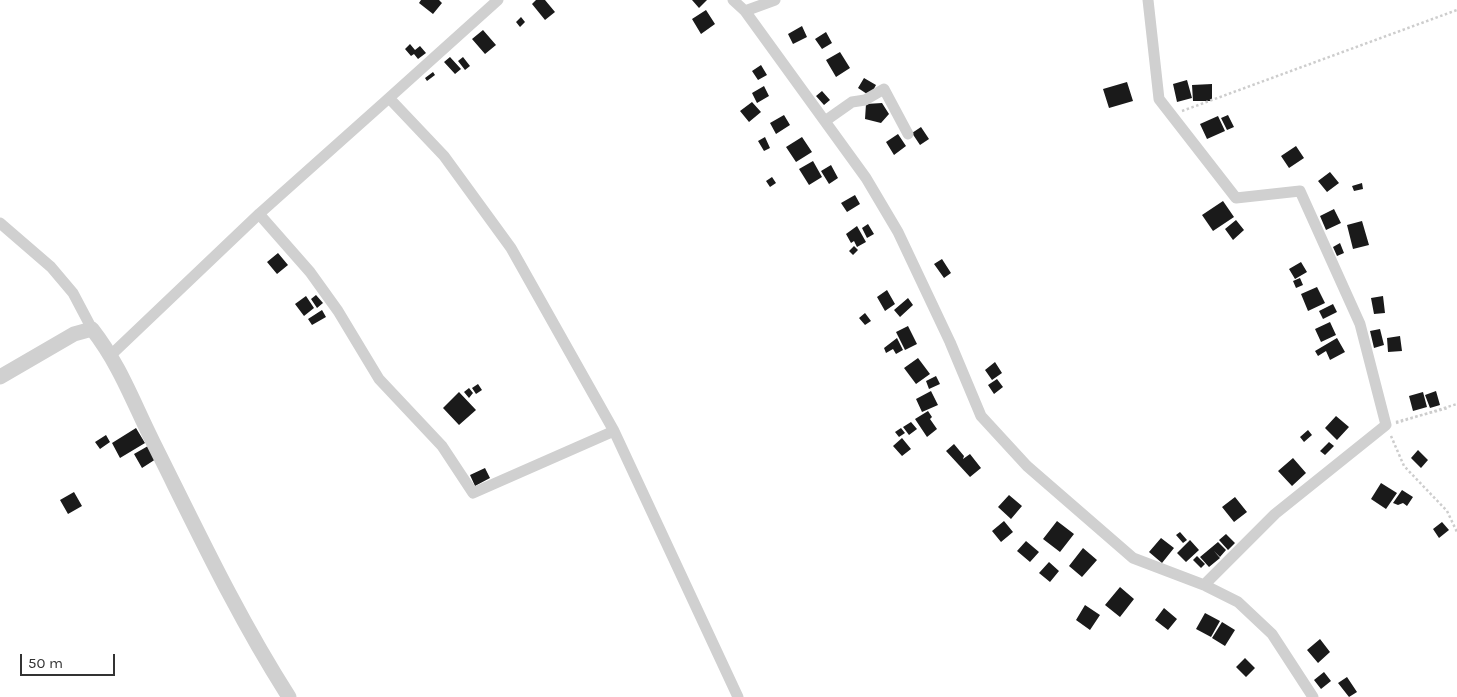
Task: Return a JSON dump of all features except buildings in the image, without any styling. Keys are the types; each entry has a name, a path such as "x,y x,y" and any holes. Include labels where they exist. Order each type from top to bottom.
{"street":[{"path":"112,354 259,214 498,0"},
{"path":"733,0 745,11 866,178 898,232 950,342 981,416 1027,466 1133,558 1204,585 1238,602 1272,634 1313,697"},
{"path":"745,11 775,0"},
{"path":"1148,0 1158,99 1236,198 1300,192 1360,324 1386,425 1275,514 1204,585"},
{"path":"825,121 852,102 865,100 884,89 908,134"},
{"path":"389,98 444,156 511,248 614,431 738,697"},
{"path":"259,214 310,272 338,311 379,379 442,446 473,493 614,431"},
{"path":"0,223 51,267 73,293 92,329 112,354 152,440 261,654 289,697"},
{"path":"0,377 74,334 92,329"}],"path":[{"path":"1171,115 1457,10"},
{"path":"1457,404 1386,425 1404,466 1447,511 1457,532"}]}
